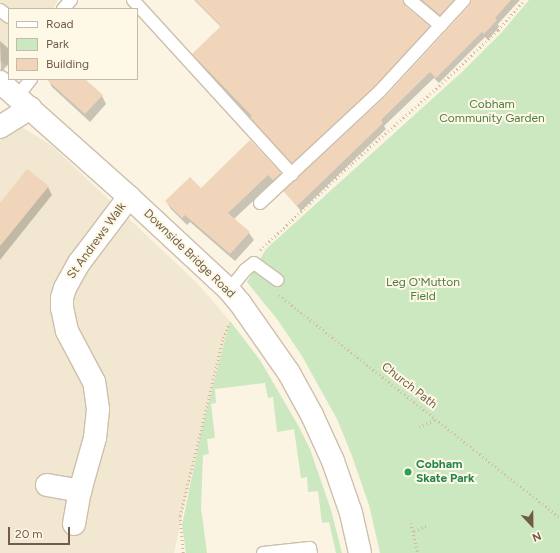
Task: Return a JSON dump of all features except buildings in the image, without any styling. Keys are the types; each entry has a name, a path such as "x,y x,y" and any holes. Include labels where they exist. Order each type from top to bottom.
{"street":[{"name":"Downside Bridge Road","path":"0,82 129,197 234,297 289,373 312,415 333,461 351,513 360,553"},
{"path":"0,127 23,103"},
{"name":"St Andrews Walk","path":"74,524 80,491 95,438 98,409 94,382 67,331 62,308 62,298 65,288 79,263 129,197"},
{"path":"47,485 80,491"}],"lane":[{"path":"63,8 71,0"},
{"path":"132,0 292,174"},
{"path":"410,0 441,26"},
{"path":"260,203 380,91 464,0"},
{"path":"0,10 8,16"},
{"path":"23,103 31,80"},
{"path":"234,297 245,270 254,263 277,280"},
{"path":"263,553 310,548 311,553"}],"path":[{"path":"254,263 262,247 352,163 439,86 498,30 524,0"},
{"name":"Church Path","path":"277,293 560,518"},
{"path":"183,553 180,516 223,338 230,320 234,297"},
{"path":"419,428 436,419"},
{"path":"411,523 418,553"},
{"path":"414,532 427,526"}],"shaded area":[{"path":"0,0 58,0 54,8 8,8 8,67 0,61"},
{"path":"0,114 51,145 197,283 230,321 201,432 174,553 0,553"}],"green space":[{"name":"Leg O'Mutton Field","path":"529,0 560,0 560,553 380,553 369,505 337,419 302,356 277,319 247,282 266,249 462,72 501,33"},
{"path":"230,321 260,360 310,449 331,510 342,553 336,553 329,522 322,523 318,491 308,492 307,477 301,478 294,429 277,432 273,397 268,398 265,383 215,389 216,403 211,404 215,438 207,439 209,454 203,455 201,508 207,553 186,553 182,525 201,432"}],"place":[{"name":"Cobham Skate Park","path":"408,472"}],"park label":[{"name":"Cobham Community Garden","path":"492,112"}]}
